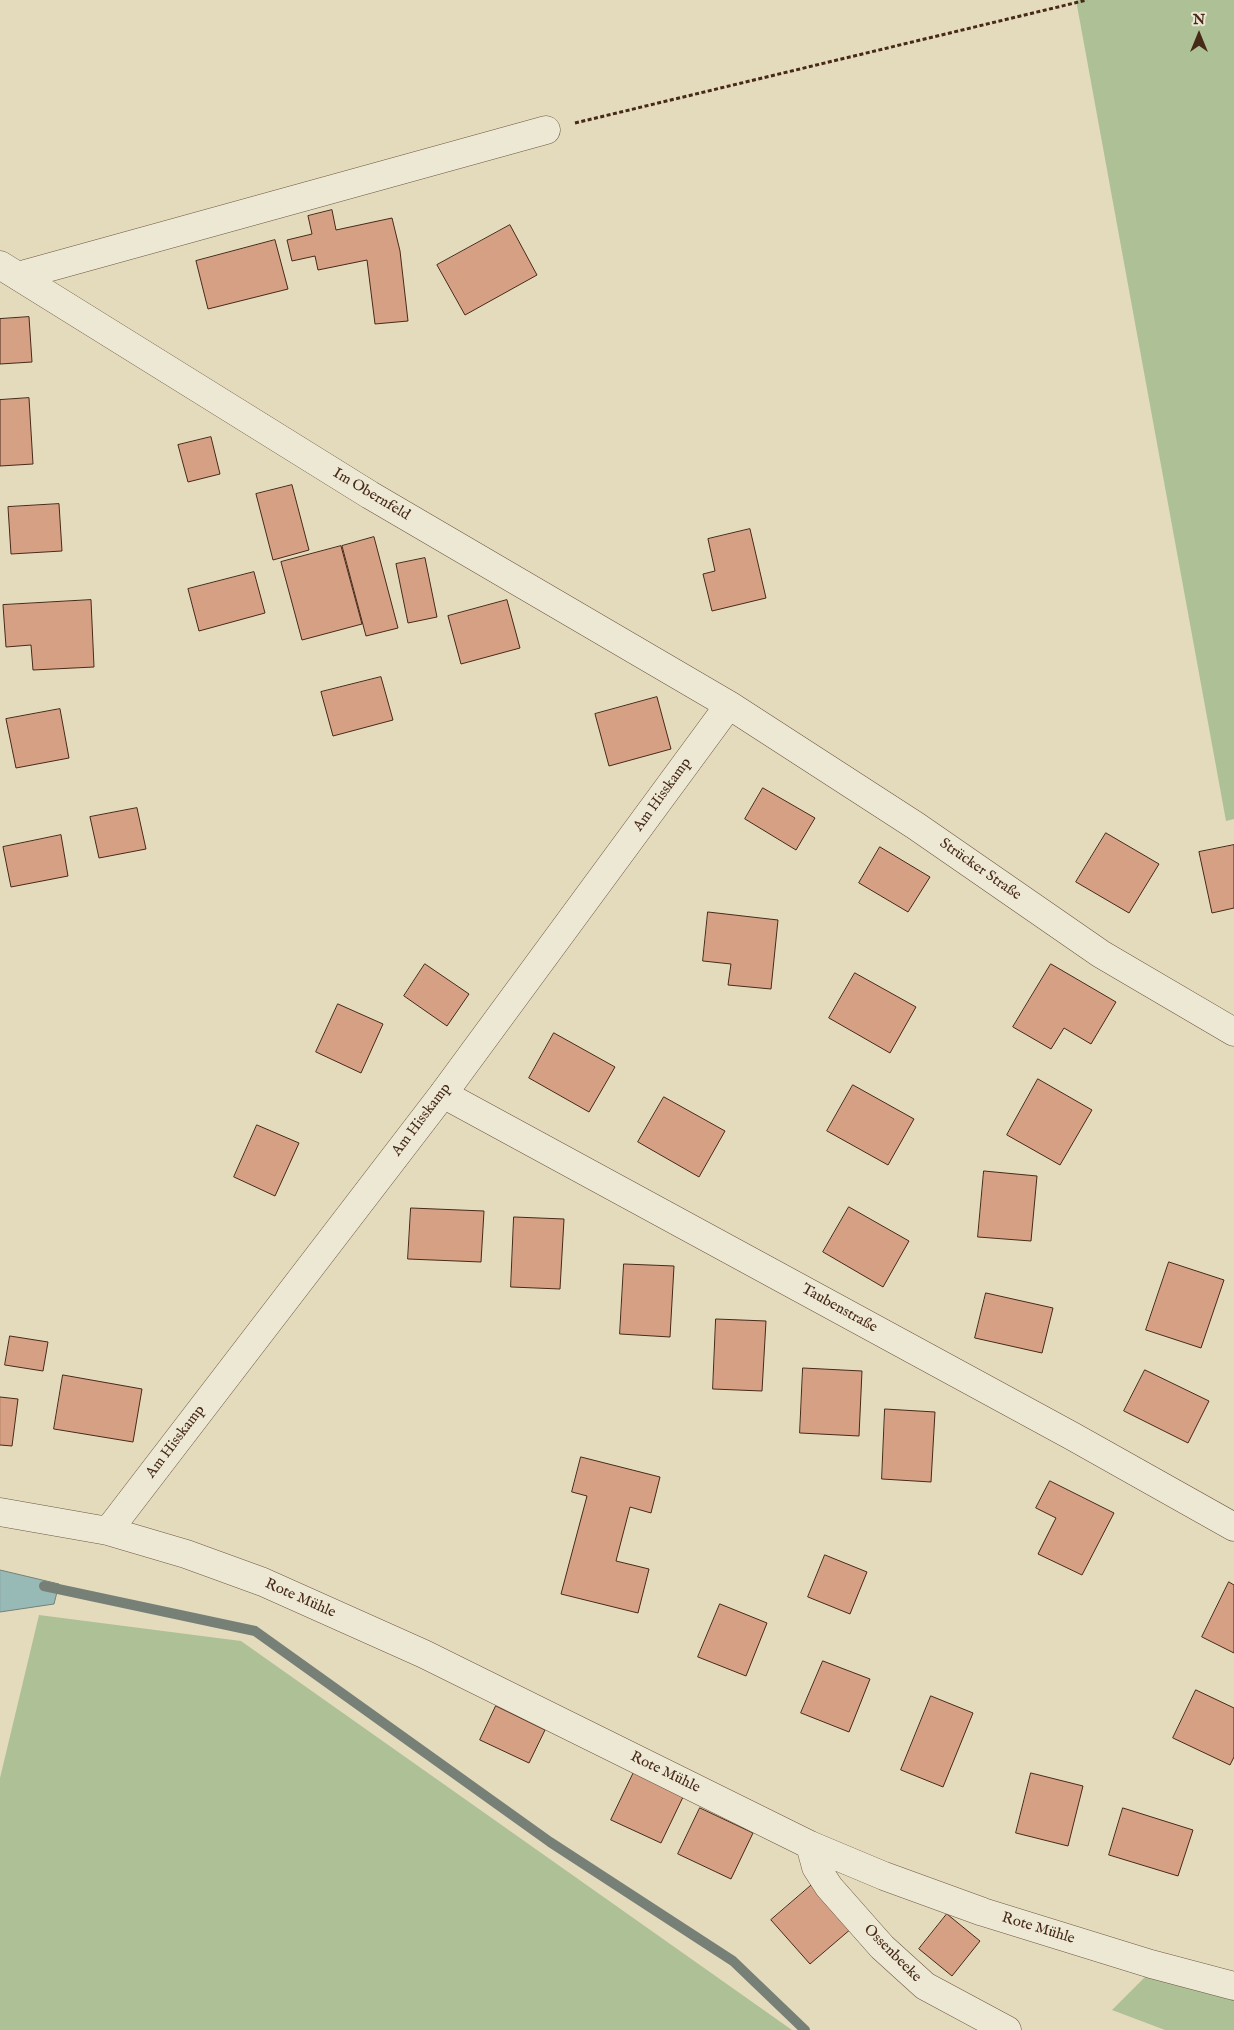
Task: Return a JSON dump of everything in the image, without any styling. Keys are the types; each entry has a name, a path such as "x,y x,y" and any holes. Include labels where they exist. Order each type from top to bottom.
{"street":[{"name":"Im Obernfeld","path":"9,271 546,130"},
{"name":"Im Obernfeld","path":"9,271 370,495 729,705"},
{"name":"Strücker Straße","path":"729,705 916,826 1102,954 1234,1032"},
{"name":"Am Hisskamp","path":"108,1531 443,1094 729,705"},
{"name":"Taubenstraße","path":"443,1094 1064,1431 1234,1527"},
{"name":"Rote Mühle","path":"0,1512 108,1531 186,1554 263,1582 415,1650 810,1844 884,1876 983,1912 1151,1964 1234,1986"},
{"name":"Ossenbeeke","path":"810,1844 816,1867 829,1887 882,1947 925,1986 1007,2030"}],"path":[{"path":"546,130 1088,0"}],"green space":[{"path":"1076,0 1234,0 1234,819 1226,821"},
{"path":"39,1615 241,1641 792,2030 0,2030 0,1778"},
{"path":"1149,1973 1234,1995 1234,2030 1165,2030 1112,2010"}],"water":[{"path":"0,1570 59,1584 54,1604 0,1612"}],"building":[{"path":"332,210 336,230 392,218 400,251 408,321 375,324 367,260 318,270 315,256 292,261 287,240 312,234 308,216"},
{"path":"510,225 537,275 465,315 437,265"},
{"path":"275,240 288,289 208,309 196,261"},
{"path":"29,317 32,362 0,364 0,319"},
{"path":"29,398 33,464 0,466 0,400"},
{"path":"211,437 220,474 188,482 178,445"},
{"path":"292,485 309,550 273,560 256,494"},
{"path":"59,504 62,551 11,554 8,507"},
{"path":"750,529 766,598 712,611 703,574 715,571 708,539"},
{"path":"374,537 398,628 366,636 342,546"},
{"path":"341,546 362,624 302,640 281,562"},
{"path":"425,558 437,617 408,623 396,564"},
{"path":"254,572 265,613 199,631 188,589"},
{"path":"91,600 94,667 33,670 31,645 6,647 3,605"},
{"path":"507,600 520,648 461,664 448,616"},
{"path":"381,677 393,720 333,736 321,692"},
{"path":"657,697 671,749 609,766 595,714"},
{"path":"60,709 69,758 16,768 6,719"},
{"path":"763,788 815,818 796,850 745,819"},
{"path":"137,808 146,849 99,858 90,817"},
{"path":"1106,833 1159,864 1129,913 1076,882"},
{"path":"61,835 68,876 11,887 3,847"},
{"path":"1234,845 1234,908 1212,913 1199,852"},
{"path":"880,847 930,877 908,912 859,883"},
{"path":"708,912 778,920 771,989 728,985 731,964 703,961"},
{"path":"425,964 469,994 447,1026 404,996"},
{"path":"1051,964 1116,1002 1091,1044 1064,1028 1051,1049 1013,1027"},
{"path":"855,973 916,1007 890,1053 829,1018"},
{"path":"338,1004 383,1024 361,1073 316,1052"},
{"path":"554,1033 615,1067 589,1112 529,1078"},
{"path":"1038,1079 1092,1110 1060,1165 1007,1135"},
{"path":"853,1085 914,1119 888,1165 827,1131"},
{"path":"664,1097 725,1131 699,1177 638,1142"},
{"path":"257,1125 299,1143 275,1196 234,1177"},
{"path":"984,1171 1037,1176 1031,1241 978,1237"},
{"path":"849,1207 909,1241 883,1287 823,1252"},
{"path":"411,1208 484,1211 481,1262 408,1259"},
{"path":"514,1217 564,1219 560,1289 511,1287"},
{"path":"1169,1262 1224,1280 1201,1348 1146,1330"},
{"path":"624,1264 674,1266 670,1337 620,1334"},
{"path":"986,1293 1053,1308 1042,1353 975,1338"},
{"path":"716,1319 766,1321 762,1391 713,1389"},
{"path":"10,1336 48,1342 43,1371 5,1365"},
{"path":"803,1368 862,1371 859,1436 800,1433"},
{"path":"1145,1370 1209,1401 1188,1443 1124,1411"},
{"path":"63,1375 142,1389 133,1442 54,1429"},
{"path":"0,1397 18,1399 12,1446 0,1445"},
{"path":"885,1409 935,1412 931,1482 882,1479"},
{"path":"581,1457 660,1477 651,1513 630,1507 616,1561 649,1569 638,1613 561,1594 587,1496 572,1492"},
{"path":"1050,1481 1114,1513 1082,1575 1038,1554 1056,1518 1036,1508"},
{"path":"825,1555 867,1572 850,1614 808,1597"},
{"path":"1229,1582 1234,1585 1234,1653 1202,1637"},
{"path":"720,1604 767,1623 746,1676 698,1657"},
{"path":"823,1661 870,1679 849,1732 801,1713"},
{"path":"1196,1690 1234,1708 1234,1757 1230,1765 1173,1738"},
{"path":"931,1696 973,1713 943,1787 901,1770"},
{"path":"496,1706 545,1730 529,1763 480,1740"},
{"path":"634,1772 684,1795 661,1843 611,1820"},
{"path":"1031,1773 1083,1786 1068,1846 1016,1833"},
{"path":"700,1808 753,1833 731,1879 678,1854"},
{"path":"1123,1808 1193,1830 1178,1876 1109,1855"},
{"path":"814,1883 852,1928 810,1964 771,1920"},
{"path":"947,1914 980,1941 952,1976 919,1949"}],"waterway":[{"path":"44,1586 255,1631 550,1842 733,1961 805,2030"}]}
